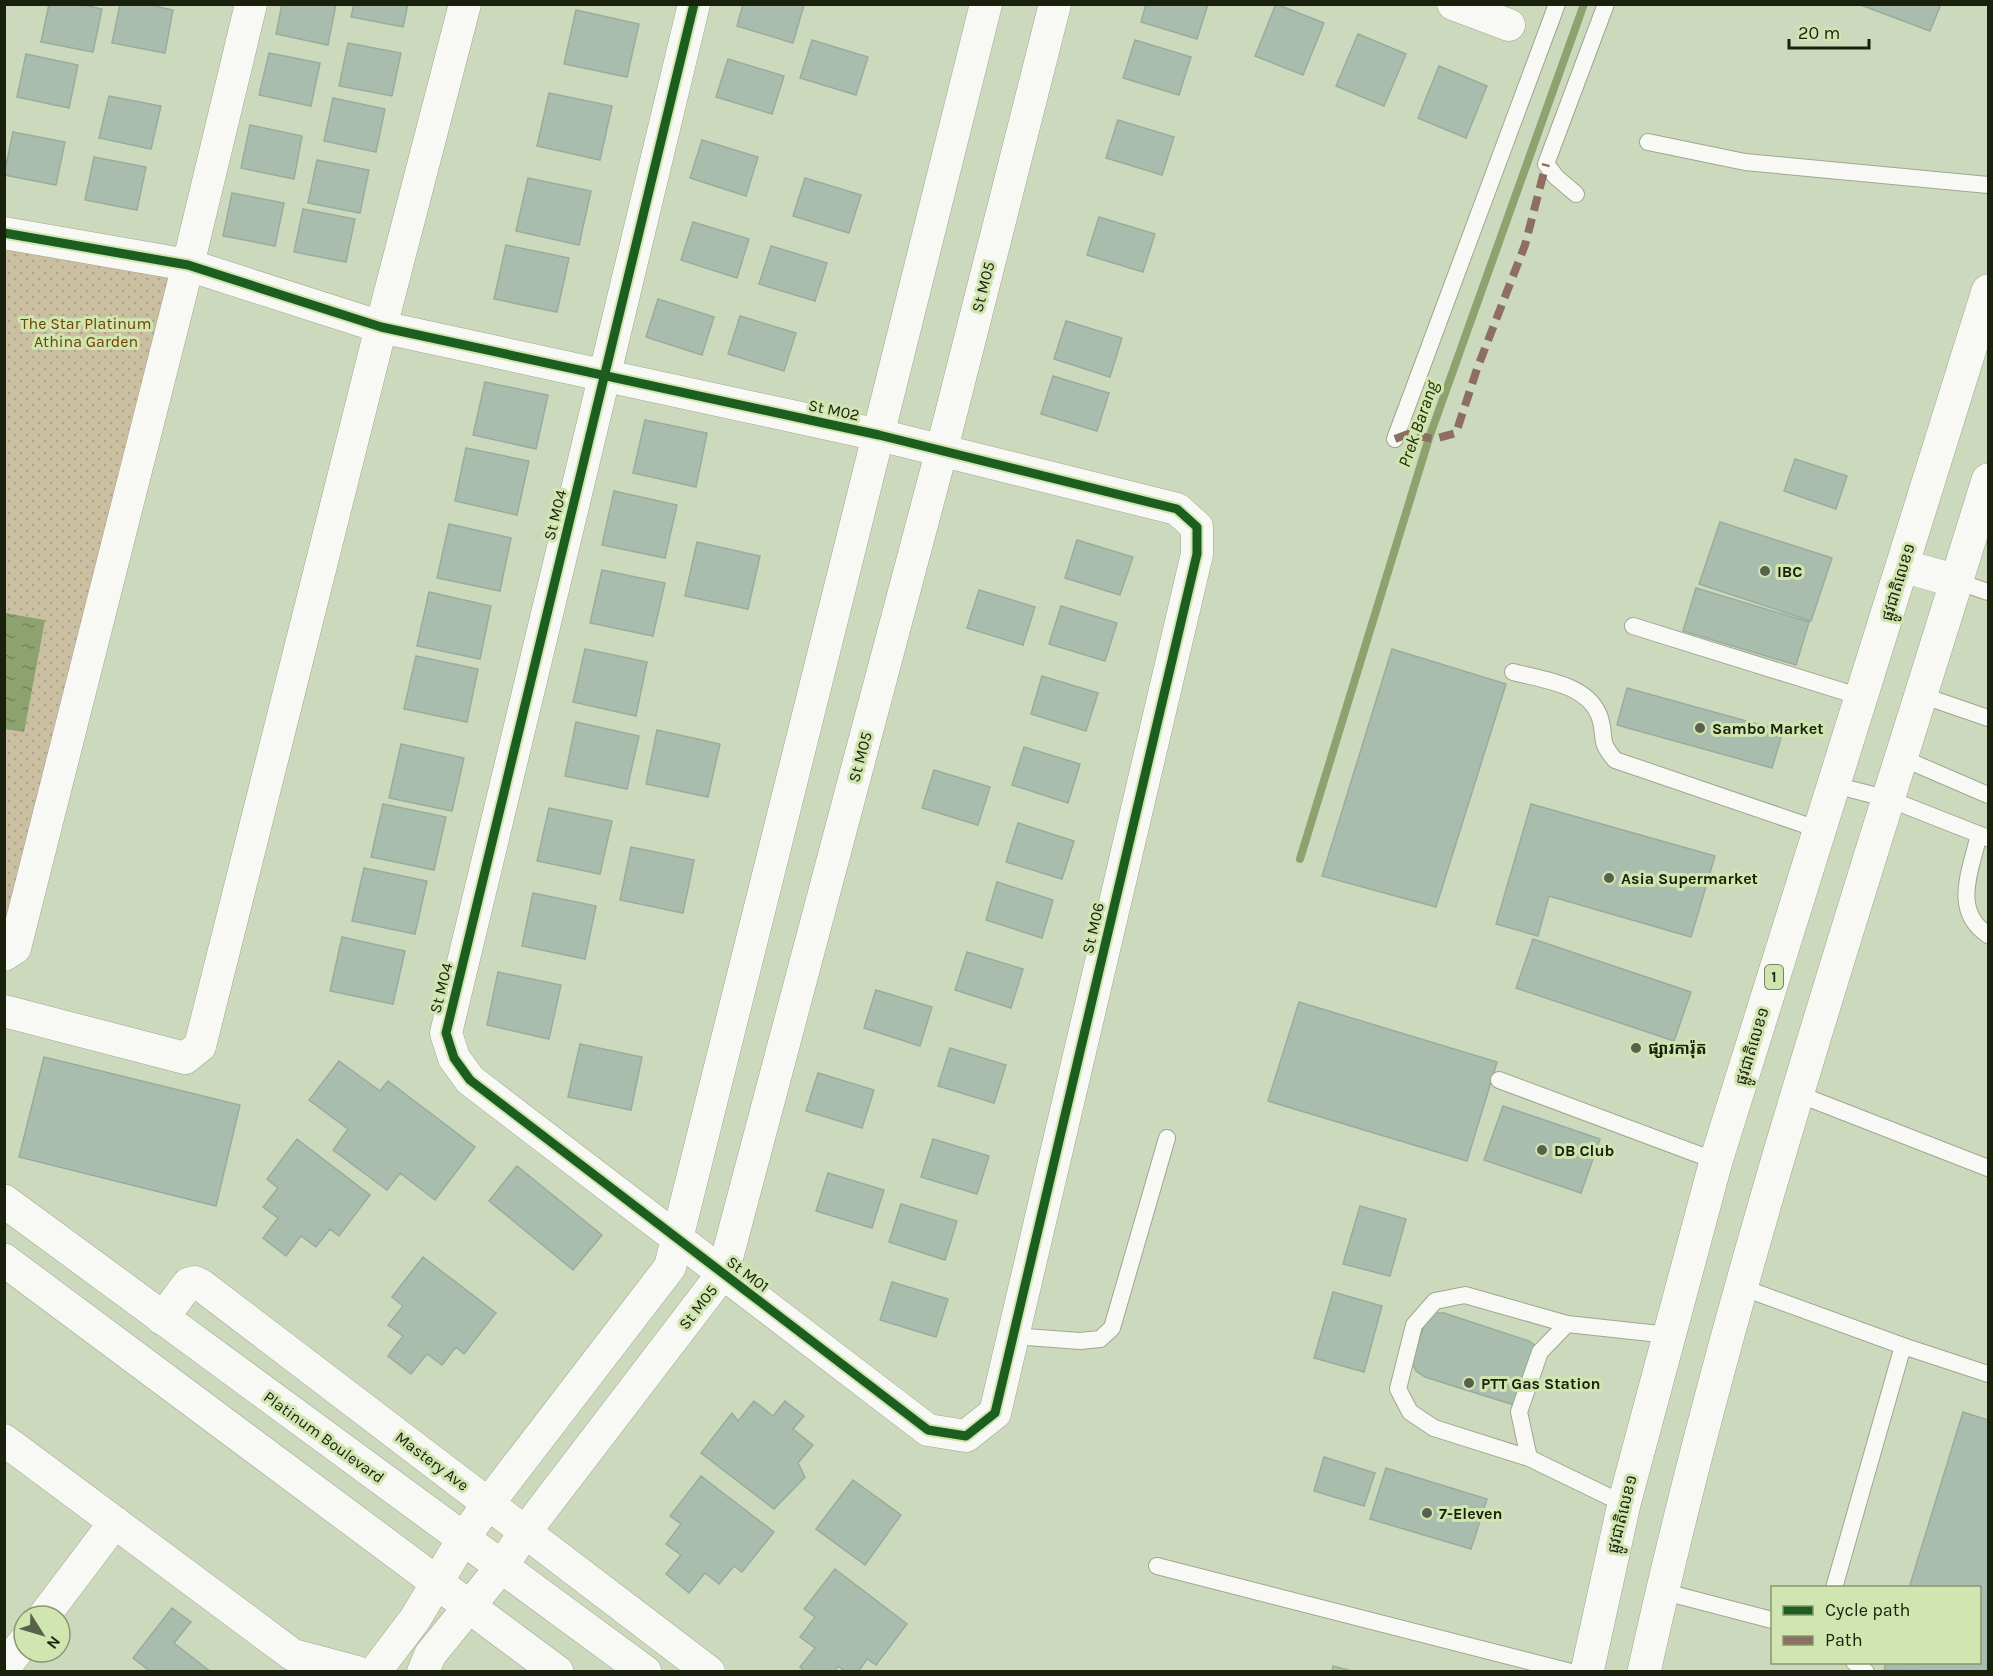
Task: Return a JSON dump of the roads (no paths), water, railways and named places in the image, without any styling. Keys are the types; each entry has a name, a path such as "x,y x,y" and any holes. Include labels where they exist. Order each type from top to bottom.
{"main road":[{"name":"ផ្លូវជាតិលេខ១","path":"1587,1671 1624,1504 1716,1161 1989,291"},
{"path":"1644,1671 1661,1591 1741,1287 1956,581 1985,501"},
{"path":"1903,566 1956,581"},
{"name":"Platinum Boulevard","path":"4,1201 645,1671"},
{"path":"4,1260 557,1671"}],"street":[{"path":"4,955 15,948 188,265 251,4"},
{"path":"4,1011 185,1058 200,1046 465,4"},
{"name":"St M04","path":"446,1033 693,4"},
{"path":"370,1670 415,1619 463,1539 488,1504 670,1267 986,4"},
{"name":"St M05","path":"423,1671 430,1656 502,1566 525,1532 723,1274 942,449 1054,4"},
{"path":"1454,4 1509,25"},
{"name":"St M02","path":"4,233 188,265 381,327 942,449 1177,509 1197,527"},
{"name":"St M06","path":"1013,1336 1197,554 1197,527"},
{"name":"St M01","path":"446,1033 454,1058 470,1080 928,1430 966,1436 995,1413 1013,1336"},
{"name":"Mastery Ave","path":"162,1319 188,1284 195,1282 201,1285 709,1671"},
{"path":"577,1388 614,1416"},
{"path":"4,1440 115,1522 286,1663 370,1670 398,1665 410,1671"},
{"path":"53,1604 115,1522"}],"lane":[{"path":"1395,439 1557,4"},
{"path":"1576,194 1556,177 1546,164 1606,4"},
{"path":"1648,142 1745,162 1989,185"},
{"path":"1956,581 1989,592"},
{"path":"1633,626 1862,697"},
{"path":"1513,672 1575,689 1594,704 1601,720 1602,745 1615,760 1820,830"},
{"path":"1921,695 1989,718"},
{"path":"1902,758 1989,795"},
{"path":"1834,784 1889,800 1984,836 1965,898 1969,917 1989,935"},
{"path":"1499,1080 1716,1161"},
{"path":"1798,1094 1989,1168"},
{"path":"1013,1336 1080,1341 1100,1339 1112,1328 1167,1138"},
{"path":"1741,1287 1903,1346 1989,1374"},
{"path":"1624,1504 1529,1458 1434,1428 1410,1412 1398,1389 1414,1325 1435,1301 1465,1295 1567,1324 1669,1335"},
{"path":"1529,1458 1519,1412 1540,1352 1567,1324"},
{"path":"1834,1586 1903,1346"},
{"path":"1157,1566 1571,1671"},
{"path":"1661,1591 1771,1619"}],"water":[{"path":"4,613 45,620 24,732 5,729"}],"waterway":[{"name":"Prek Barang","path":"1300,859 1429,438 1584,4"}],"place":[{"name":"IBC","path":"1765,571"},
{"name":"Sambo Market","path":"1700,728"},
{"name":"Asia Supermarket","path":"1609,878"},
{"name":"ផ្សារការ៉ុត","path":"1636,1048"},
{"name":"DB Club","path":"1542,1150"},
{"name":"PTT Gas Station","path":"1469,1383"},
{"name":"7-Eleven","path":"1427,1513"}],"park label":[{"name":"The Star Platinum Athina Garden","path":"86,332"}]}
